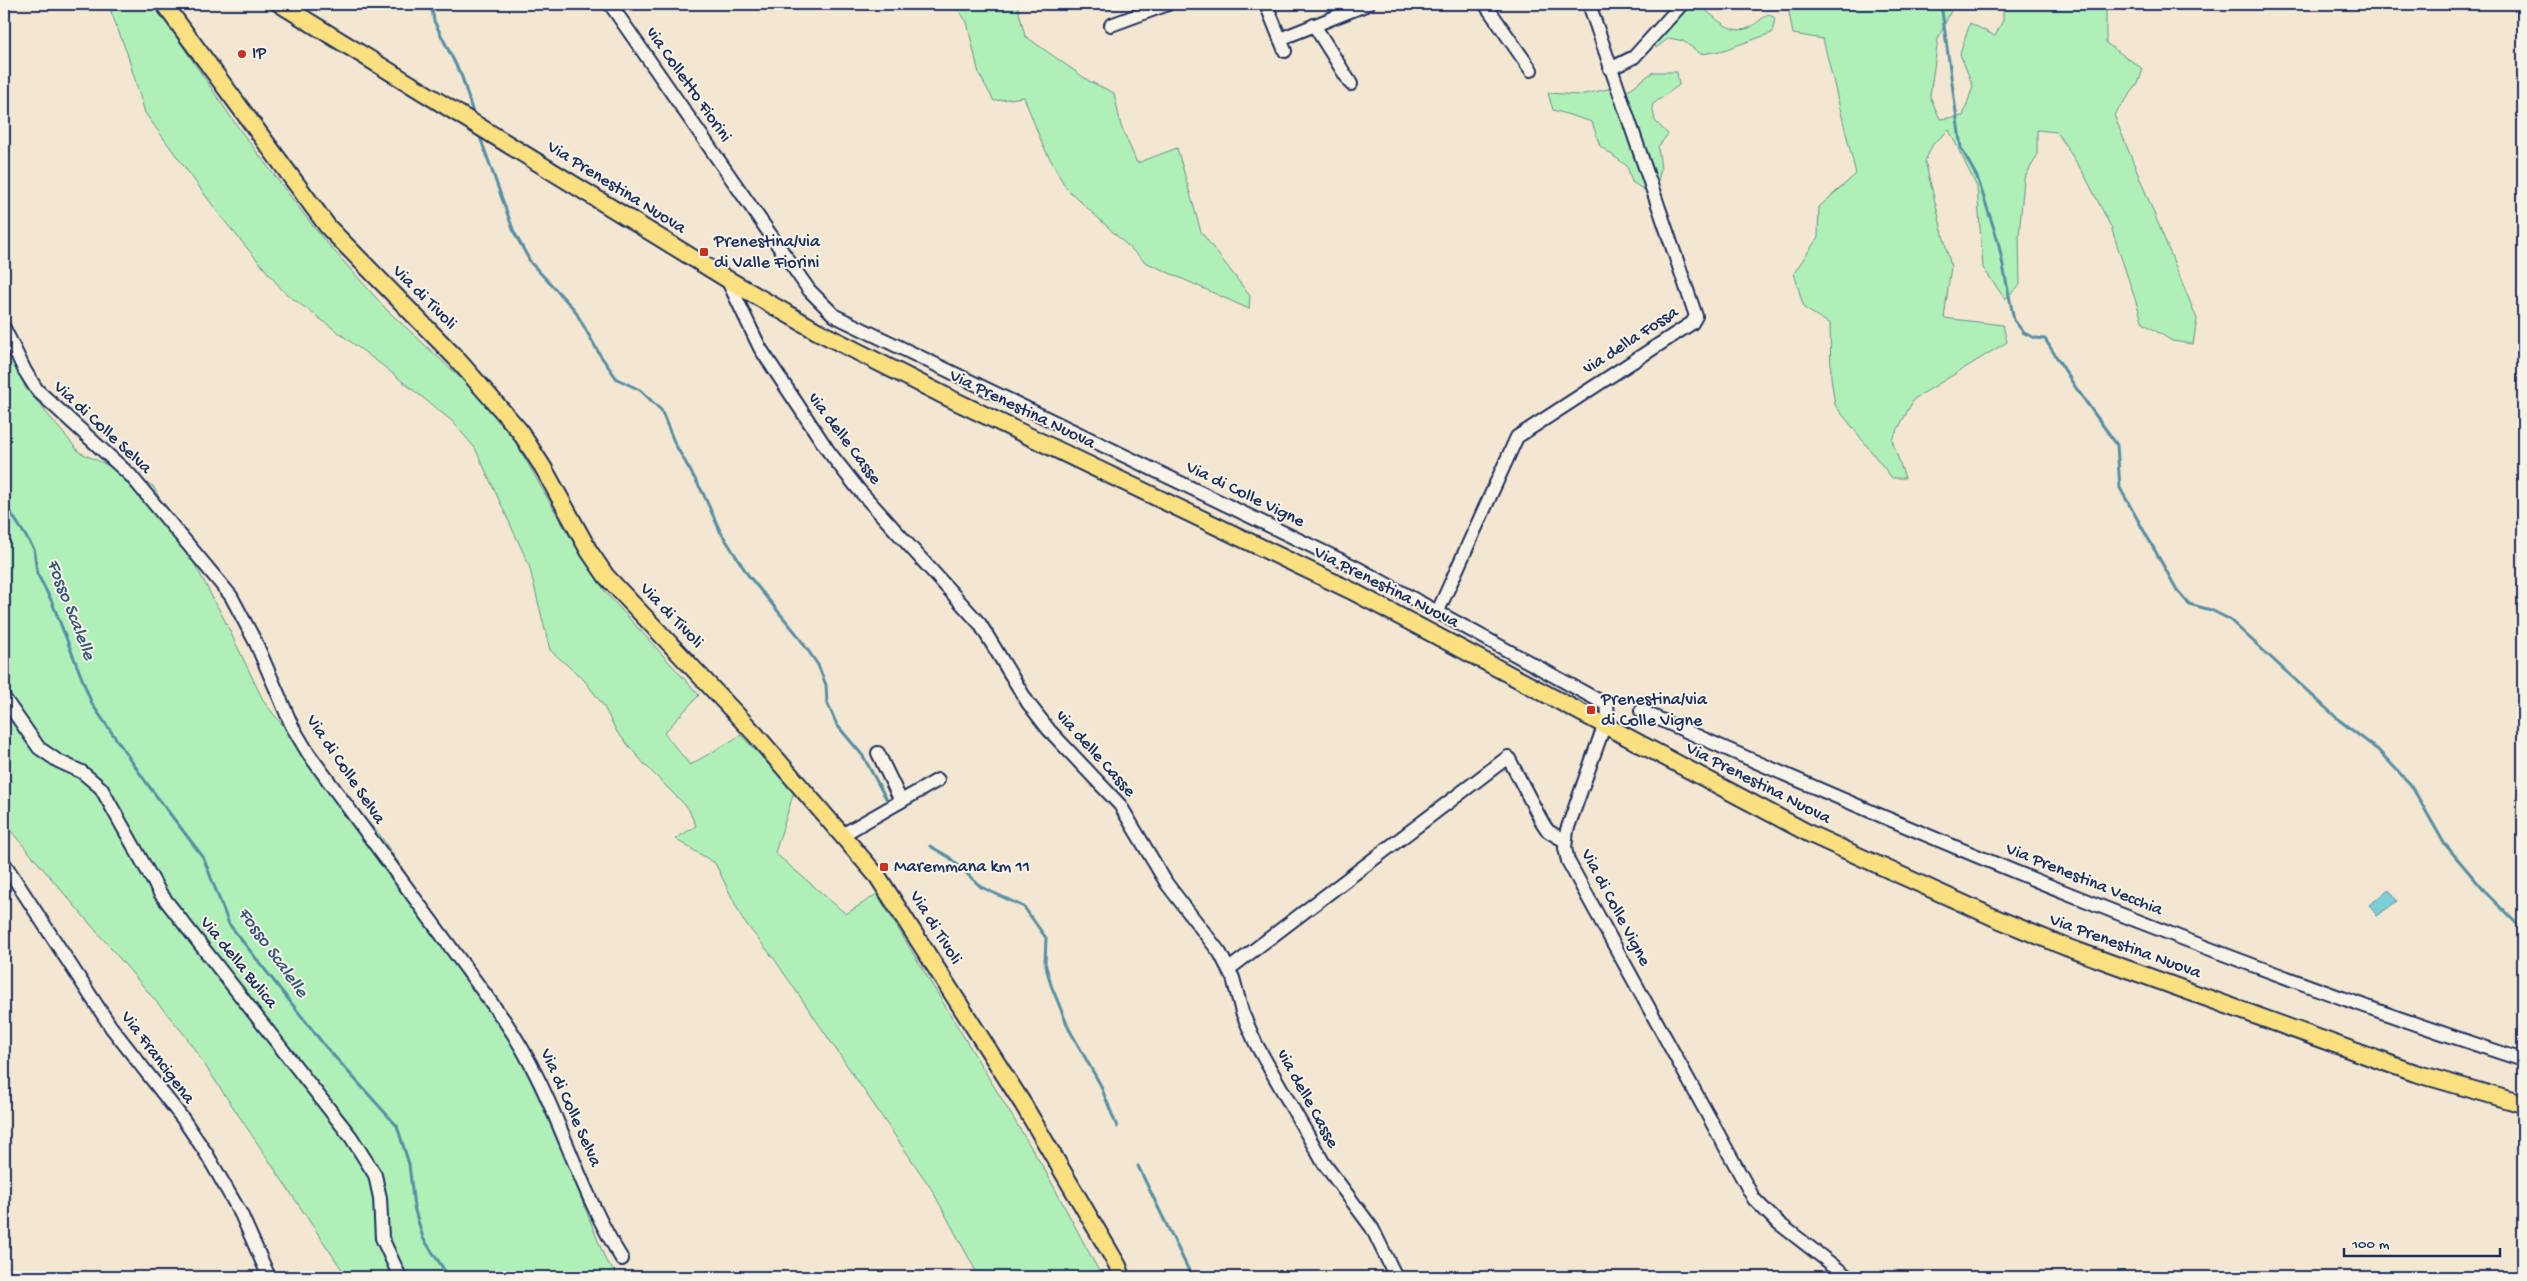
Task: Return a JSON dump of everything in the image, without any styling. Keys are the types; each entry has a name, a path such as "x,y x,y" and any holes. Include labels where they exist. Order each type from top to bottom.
{"main road":[{"name":"Via di Tivoli","path":"164,4 328,227 456,358 514,424 544,469 589,551 606,576 741,719 886,888 1023,1104 1118,1266 1122,1277"},
{"name":"Via Prenestina Nuova","path":"280,4 727,279 817,330 949,398 1352,591 1810,834 2032,934 2415,1073 2523,1104"}],"street":[{"name":"via Colletto Fiorini","path":"610,4 737,187"},
{"path":"1111,25 1168,4"},
{"path":"1266,4 1282,45 1314,25 1349,7 1368,4"},
{"path":"1485,4 1531,70"},
{"name":"via della Fossa","path":"1438,611 1518,437 1692,323 1696,316 1696,308 1610,69 1589,4"},
{"path":"1610,69 1634,57 1682,4"},
{"path":"1314,25 1351,84"},
{"name":"Via di Colle Vigne","path":"737,187 809,290 822,306 843,321 1359,568 1605,703 1608,712 1604,726 1568,827 1565,841 1570,865 1751,1193 1770,1216 1848,1277"},
{"name":"via delle Casse","path":"727,279 765,356 828,452 859,490 980,624 1028,703 1050,730 1120,805 1167,884 1211,939 1229,969 1245,1021 1256,1044 1323,1162 1372,1228 1396,1277"},
{"name":"Via di Colle Selva","path":"4,328 25,371 37,390 131,476 231,596 256,643 292,726 308,753 527,1054 543,1086 600,1220 622,1259"},
{"name":"Via della Bulica","path":"4,698 39,748 58,761 82,772 100,788 160,893 351,1136 375,1175 380,1198 382,1238 400,1277"},
{"name":"Via Prenestina Vecchia","path":"1641,711 1789,777 2098,906 2400,1020 2523,1060"},
{"path":"878,753 901,801"},
{"path":"1229,969 1508,757 1542,822 1548,830 1565,841"},
{"path":"842,835 938,780"},
{"name":"Via Francigena","path":"5,864 111,1027 182,1119 212,1163 241,1214 269,1277"}],"green space":[{"path":"108,4 154,4 237,126 319,234 387,310 479,395 516,443 564,527 606,593 699,695 664,733 690,765 741,735 794,792 775,853 846,914 877,894 1046,1172 1102,1277 979,1277 932,1190 775,960 743,920 715,863 675,839 696,826 688,808 646,766 617,732 603,705 585,681 550,650 529,565 475,448 452,421 382,365 284,292 222,218 145,113 127,53"},
{"path":"954,4 1017,4 1025,36 1089,81 1114,93 1121,126 1137,163 1177,148 1201,232 1250,296 1249,309 1145,262 1066,188 1043,146 1024,97 994,101 979,74 967,22"},
{"path":"1689,4 1697,5 1725,25 1740,30 1751,27 1768,14 1775,18 1772,33 1721,51 1701,54 1683,41 1669,38 1656,48 1654,42"},
{"path":"1793,4 1954,4 1938,39 1930,96 1940,119 1963,116 1973,86 1960,54 1970,23 1995,36 2003,20 2003,4 2106,4 2106,43 2143,69 2138,84 2114,115 2197,319 2193,344 2172,341 2143,323 2111,227 2085,176 2057,132 2037,130 2037,156 2024,179 2019,236 2020,285 2005,299 1983,268 1977,187 1949,130 1933,144 1925,161 1951,267 1944,318 2003,325 2007,342 1914,399 1892,440 1905,478 1892,478 1835,405 1831,378 1830,324 1804,308 1794,273 1818,237 1819,207 1856,174 1823,39 1793,34 1788,7"},
{"path":"1653,72 1677,72 1679,85 1652,105 1655,121 1668,134 1658,147 1661,169 1657,185 1626,92"},
{"path":"1613,88 1649,188 1646,191 1632,182 1627,166 1600,146 1592,122 1553,110 1548,93 1579,95"},
{"path":"4,338 25,387 79,452 153,486 224,619 264,702 312,762 380,835 451,941 556,1114 574,1180 606,1261 619,1277 347,1277 184,1034 4,823"}],"water":[{"path":"2389,890 2397,901 2377,916 2369,905"}],"waterway":[{"path":"431,4 434,21 462,77 473,113"},
{"path":"1941,4 1961,148 1977,177 1998,241 2014,320 2024,333 2035,338 2045,339 2076,388 2117,445 2120,488 2177,590 2189,604 2211,610 2229,619 2339,720 2378,750 2411,785 2444,843 2488,895 2523,930"},
{"path":"480,137 514,232 531,263 574,309 600,355 617,379 640,390 661,410 675,444 703,493 720,531 748,575 796,633 818,665 826,685 827,702 837,725 863,756 887,800"},
{"name":"Fosso Scalelle","path":"4,510 11,513 34,549 37,573 52,602 92,704 148,785 203,857 229,924 325,1046 397,1126 409,1164 414,1207 423,1238 449,1277"},
{"path":"930,846 949,857 981,887 1024,907 1046,938 1045,963 1051,985 1069,1029 1100,1084 1117,1127"},
{"path":"1138,1166 1192,1277"}],"place":[{"name":"IP","path":"242,54"},
{"name":"Prenestina/via di Valle Fiorini","path":"704,252"},
{"name":"Prenestina/via di Colle Vigne","path":"1591,710"},
{"name":"Maremmana km 11","path":"884,867"}]}
